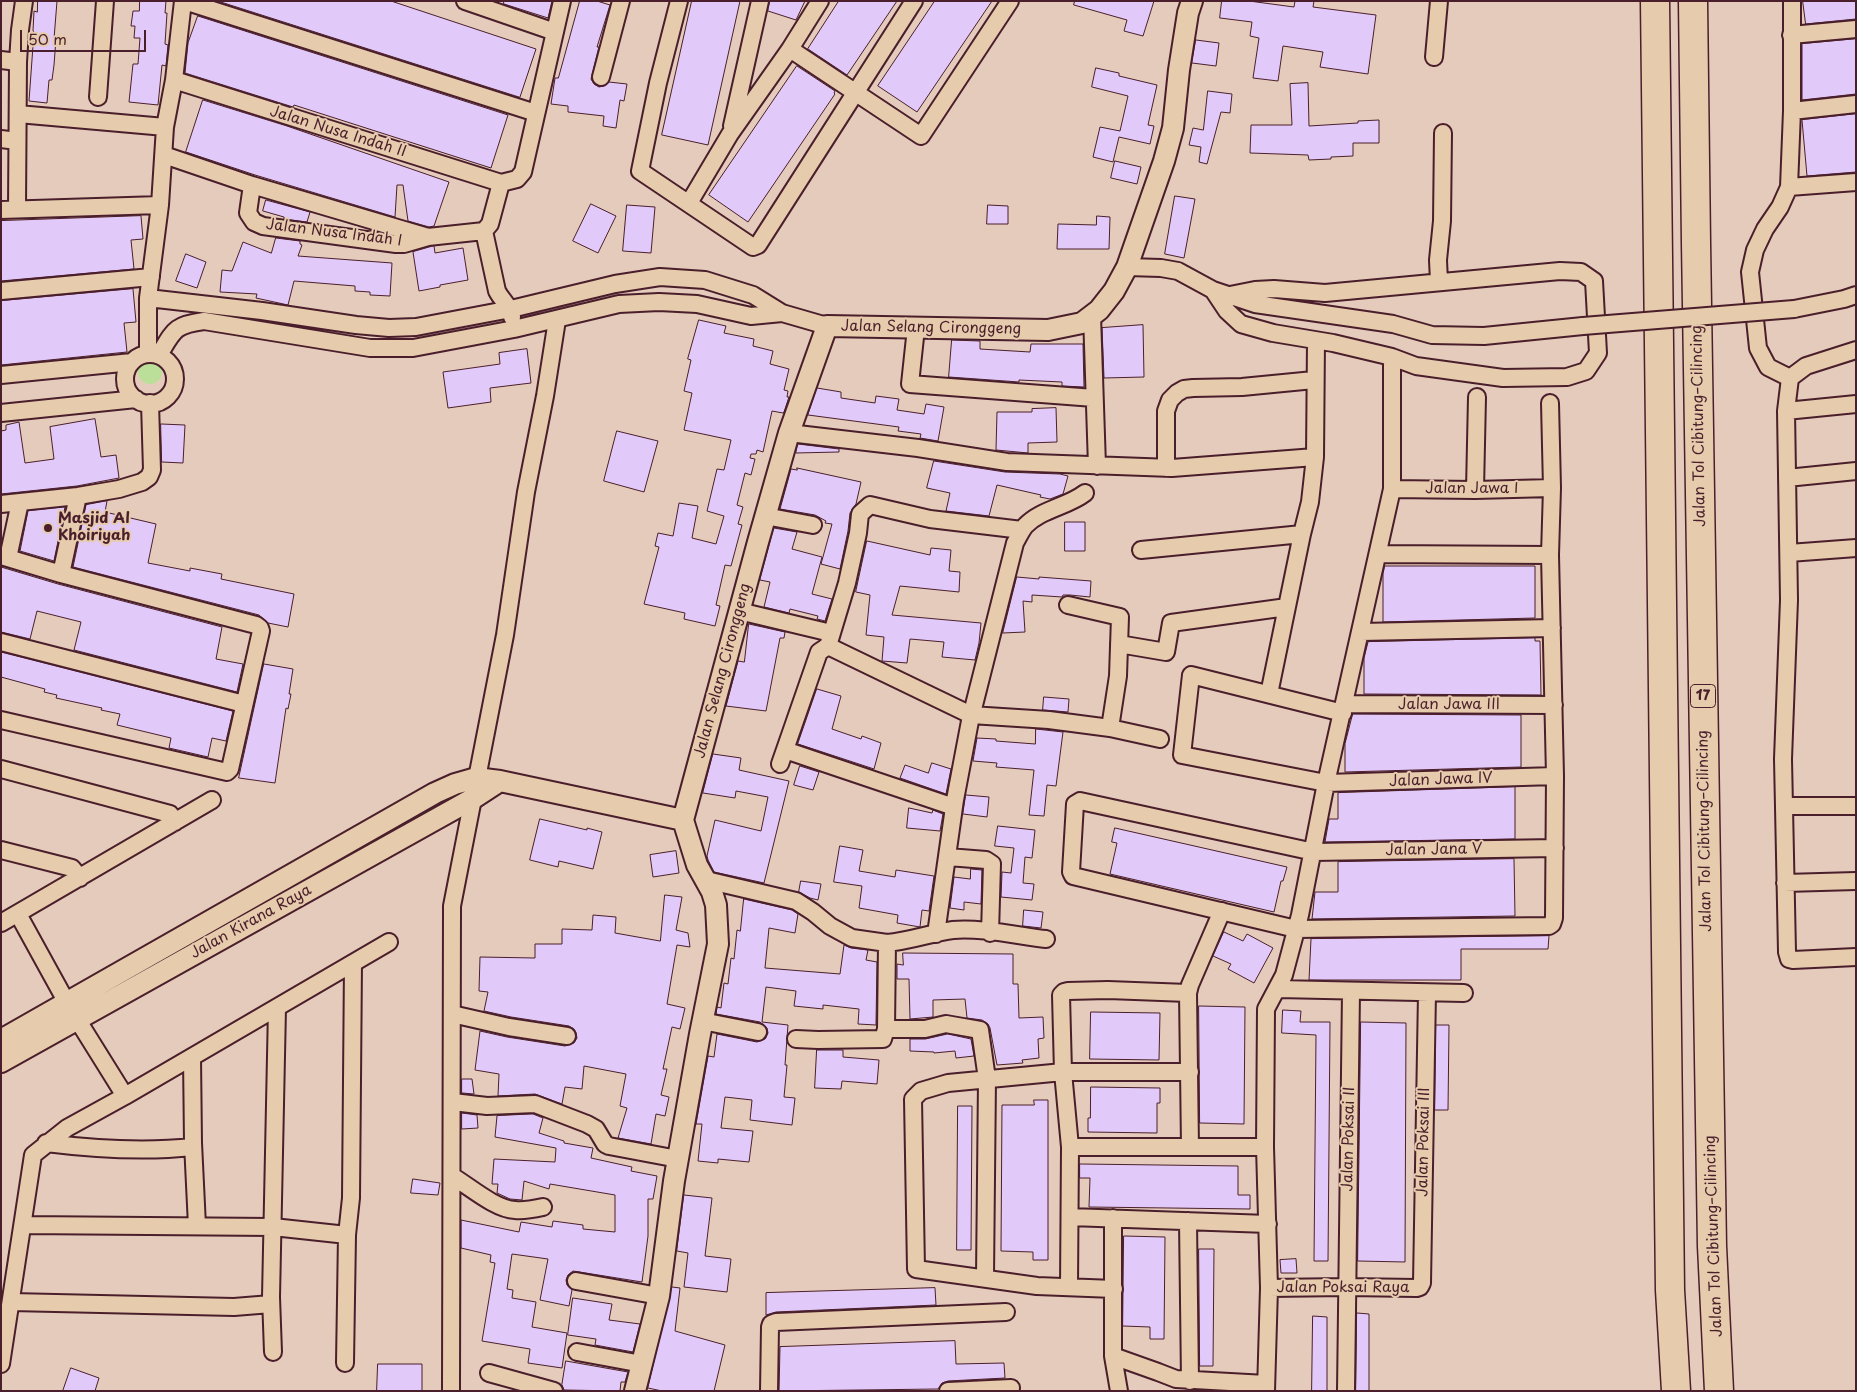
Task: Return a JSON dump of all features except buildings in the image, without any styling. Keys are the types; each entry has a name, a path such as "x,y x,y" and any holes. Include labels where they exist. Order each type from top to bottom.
{"highway":[{"path":"1655,1 1670,1290 1676,1391"},
{"name":"Jalan Tol Cibitung–Cilincing","path":"1693,1 1712,1255 1719,1391"}],"street":[{"path":"24,1 18,62 18,114 9,140 9,209 160,204"},
{"path":"98,97 105,1"},
{"path":"153,354 148,298 160,204 165,127 174,80 184,1 536,113"},
{"path":"465,1 555,32"},
{"path":"514,329 511,309 501,300 496,291 484,231 490,224 501,183 517,180 523,172 562,1"},
{"path":"601,77 621,1"},
{"path":"680,1 658,83 640,169 641,172 753,247 756,247 914,1"},
{"path":"730,134 760,1"},
{"path":"689,203 730,134 790,49 820,1"},
{"path":"790,49 921,136 1010,1"},
{"name":"Jalan Selang Cironggeng","path":"683,820 789,433 827,326 1048,330 1082,323 1092,315 1114,291 1127,267 1164,161 1173,128 1179,70 1188,13 1192,1"},
{"path":"1434,57 1439,1"},
{"path":"1790,378 1768,367 1758,348 1750,272 1754,250 1780,207 1789,187 1792,111 1792,1"},
{"path":"1791,35 1856,30"},
{"path":"1,60 18,62"},
{"name":"Jalan Nusa Indah II","path":"174,80 501,183"},
{"path":"1792,111 1856,104"},
{"path":"18,114 165,127"},
{"path":"1439,282 1438,260 1442,221 1442,133"},
{"path":"164,155 252,185 428,237"},
{"path":"1789,187 1856,182"},
{"name":"Jalan Nusa Indah I","path":"252,185 248,213 254,222 263,226 396,244 404,244 428,237 484,231"},
{"path":"1127,267 1161,268 1178,271 1213,290 1255,304 1392,324 1432,335 1484,336 1794,309 1856,295"},
{"path":"1213,290 1227,311 1241,324 1273,333 1332,343 1392,357 1416,366 1502,378 1567,377 1586,371 1598,353 1594,282 1581,272 1560,271 1325,293 1274,289 1255,290 1230,295"},
{"path":"1,291 151,277"},
{"path":"148,298 262,311 356,325 389,328 416,327 511,309 620,283 660,277 704,280 753,295 782,313 827,326"},
{"path":"619,304 620,283"},
{"path":"153,354 173,332 185,324 204,321 370,348 413,348 514,329 619,304 669,302 697,304 751,316 782,313"},
{"path":"1092,315 1097,466"},
{"path":"451,1391 452,906 505,635 526,492 545,396 556,320"},
{"path":"916,328 910,384 1094,398"},
{"path":"1268,694 1310,502 1315,457 1314,380 1316,341"},
{"path":"1856,350 1806,366 1790,378 1786,411 1789,553 1783,759 1787,952 1789,958 1793,960 1856,957"},
{"path":"1,412 143,401 156,403 168,396 175,383 174,369 165,358 153,354 139,356 127,369 126,385 130,393 143,401"},
{"path":"1113,1356 1176,1379 1266,1387 1268,1224 1265,1147 1266,1009 1284,976 1296,929 1314,852 1326,783 1392,489 1392,357"},
{"path":"1,375 132,362"},
{"path":"1166,468 1166,411 1170,400 1177,393 1184,389 1193,388 1242,388 1314,380"},
{"path":"1476,490 1477,397"},
{"path":"1,504 78,496 131,486 149,477 152,470 143,401"},
{"path":"1190,1147 1188,993 1190,984 1222,911 1296,929 1548,926 1552,924 1554,918 1555,776 1550,555 1552,488 1550,403"},
{"path":"1786,411 1856,404"},
{"path":"789,433 909,446 1007,462 1166,468 1315,457"},
{"path":"1788,478 1856,471"},
{"name":"Jalan Jawa I","path":"1392,489 1476,490 1552,488"},
{"path":"936,934 954,807 971,715 1015,543 1022,530 1032,520 1046,512 1070,503 1085,493"},
{"path":"61,574 78,496"},
{"path":"1,720 227,772 230,769 261,630 259,626 61,574 5,557 20,502"},
{"path":"954,807 782,757 819,652 830,640 847,583 858,533 860,514 870,505 930,519 1022,530"},
{"path":"765,516 813,525"},
{"path":"1142,550 1302,534"},
{"path":"1789,553 1856,548"},
{"path":"1378,554 1550,555"},
{"path":"1068,605 1120,617 1115,703 1110,728"},
{"path":"1119,644 1166,652 1171,623 1286,607"},
{"path":"739,611 830,640 971,715 1009,716 1110,728 1160,739"},
{"path":"1361,632 1552,628"},
{"path":"1,642 244,704"},
{"name":"Jalan Jawa IV","path":"1268,694 1191,675 1182,754 1326,783 1555,776"},
{"name":"Jalan Jawa III","path":"1268,694 1344,709 1554,706"},
{"path":"1,769 170,814 175,822"},
{"name":"Jalan Kirana Raya","path":"1,1040 435,793 455,784 476,778 500,781 683,820"},
{"name":"Jalan Kirana Raya","path":"1,1062 474,798 500,781"},
{"path":"1,923 212,800"},
{"name":"Jalan Jana V","path":"1222,911 1073,876 1071,872 1076,801 1080,800 1314,852 1555,848"},
{"path":"1785,806 1856,806"},
{"path":"635,1391 659,1296 678,1159 702,1021 718,944 716,905 706,880 697,865 683,820"},
{"path":"1,850 72,868 80,878"},
{"path":"948,856 986,860 992,864 990,933"},
{"path":"706,880 796,901 830,926 852,938 887,943 904,942 953,930 1046,939"},
{"path":"1785,883 1856,881"},
{"path":"18,914 67,1002 125,1096"},
{"path":"1,1364 31,1159 34,1152 67,1128 389,942"},
{"path":"796,1039 880,1041 885,1037 887,943"},
{"path":"345,1363 347,1235 351,1198 353,963"},
{"path":"1069,1288 1070,1147 1063,1072 1061,995 1064,992 1108,990 1188,993"},
{"path":"1278,990 1464,993"},
{"name":"Jalan Poksai II","path":"1346,1391 1351,992"},
{"name":"Jalan Poksai III","path":"1417,1288 1422,1283 1427,993"},
{"path":"273,1352 271,1304 277,1008"},
{"path":"452,1014 509,1027 567,1036"},
{"path":"702,1021 758,1032"},
{"path":"886,1029 925,1029 946,1024 980,1030 987,1079 985,1278"},
{"path":"192,1057 193,1147 197,1226"},
{"path":"1114,1289 1037,1286 916,1269 913,1102 917,1094 928,1088 948,1083 1063,1072 1190,1072"},
{"path":"453,1102 487,1106 535,1104 596,1129 605,1144 609,1146 678,1159"},
{"path":"46,1143 120,1148 193,1147"},
{"path":"1070,1147 1265,1147"},
{"path":"452,1176 502,1208 526,1210 543,1207"},
{"path":"1070,1217 1268,1224"},
{"path":"1113,1218 1113,1356 1119,1391"},
{"path":"1188,1221 1190,1381"},
{"path":"22,1225 273,1227 347,1235"},
{"path":"576,1281 659,1296"},
{"name":"Jalan Poksai Raya","path":"1268,1288 1417,1288"},
{"path":"11,1302 234,1307 271,1304"},
{"path":"769,1391 770,1327 771,1324 776,1322 1006,1312"},
{"path":"577,1352 642,1364"},
{"path":"489,1373 554,1391"},
{"path":"948,1391 1012,1388"}],"green space":[{"path":"150,360 155,361 161,367 161,377 155,383 150,384 145,383 139,377 138,372 139,367 145,361"}],"place":[{"name":"Masjid Al Khoiriyah","path":"48,528"}]}
